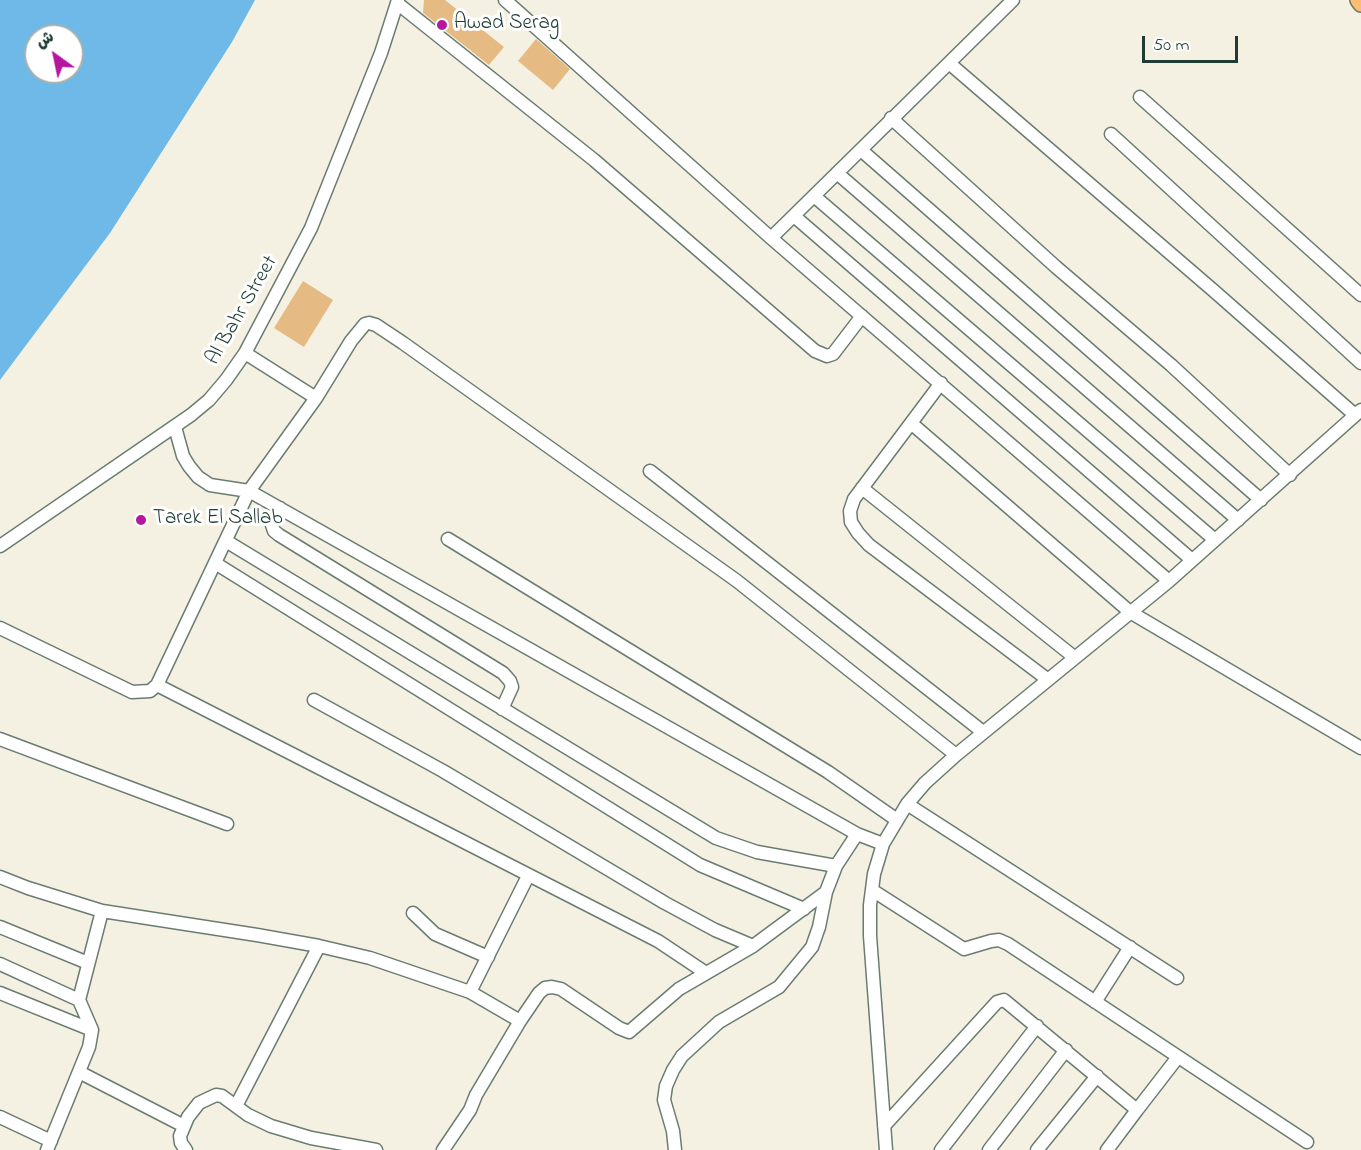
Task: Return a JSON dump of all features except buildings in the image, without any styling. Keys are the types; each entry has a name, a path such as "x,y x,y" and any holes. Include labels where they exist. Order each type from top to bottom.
{"main road":[{"path":"1358,0 1361,4"}],"street":[{"path":"505,0 771,238 1168,581"},
{"path":"771,238 1013,0"},
{"path":"398,2 594,160 815,351 827,356 833,354 862,316"},
{"name":"Al Bahr Street","path":"0,546 175,427 209,400 226,380 245,353 311,228 381,53 398,2"},
{"path":"886,1150 870,936 872,890 883,844 907,804 925,783 956,754 1168,581 1290,475 1358,412 949,63"},
{"path":"1140,98 1361,295"},
{"path":"891,118 1056,267 1171,365 1290,475"},
{"path":"1111,134 1361,363"},
{"path":"861,150 1261,500"},
{"path":"837,173 1238,520"},
{"path":"814,196 1215,540"},
{"path":"794,216 1192,560"},
{"path":"0,628 132,692 150,692 157,686 249,491 316,398 358,331 364,324 369,323 376,325 509,418 737,581 956,754"},
{"path":"245,353 316,398"},
{"path":"941,383 854,499 850,511 851,522 869,545 1047,679"},
{"path":"911,423 1130,612 1361,748"},
{"path":"175,427 183,456 198,477 210,485 249,491 857,834 883,844"},
{"path":"650,471 983,732"},
{"path":"862,488 1074,657"},
{"path":"280,508 272,525 274,531 279,535 503,673 512,687 502,709"},
{"path":"448,539 828,772 897,820"},
{"path":"226,541 716,838 757,852 837,866"},
{"path":"215,563 700,865 804,909"},
{"path":"157,686 658,941 706,974"},
{"path":"314,700 443,771 665,903 715,930 753,946"},
{"path":"0,739 227,824"},
{"path":"907,804 1177,978"},
{"path":"675,1150 674,1131 664,1100 666,1086 673,1070 682,1056 719,1022 778,987 812,947 819,927 826,892 837,866 857,834"},
{"path":"470,992 528,876"},
{"path":"0,877 102,911 319,946 370,958 470,992 520,1021"},
{"path":"872,890 964,949 999,940 1008,944 1307,1142"},
{"path":"443,1150 470,1110 476,1095 520,1021 538,993 545,988 561,989 619,1028 629,1032 679,989 753,946 826,892"},
{"path":"0,1118 49,1145 89,1047 92,1030 79,1000 102,911"},
{"path":"412,913 435,934 488,957"},
{"path":"0,927 88,963"},
{"path":"236,1106 319,946"},
{"path":"1095,1002 1130,947"},
{"path":"0,964 79,1000"},
{"path":"0,993 92,1030"},
{"path":"884,1126 997,1002 1004,1000 1137,1110"},
{"path":"942,1150 1037,1026"},
{"path":"989,1150 1066,1050"},
{"path":"1107,1150 1178,1057"},
{"path":"79,1072 184,1126"},
{"path":"1037,1150 1097,1077"},
{"path":"186,1150 181,1143 180,1136 192,1110 210,1096 222,1096 260,1122 284,1131 376,1150"}],"water":[{"path":"0,0 255,0 232,42 110,233 0,380"}],"place":[{"name":"Awad Serag","path":"442,25"},
{"name":"Tarek El Sallab","path":"141,520"}]}
